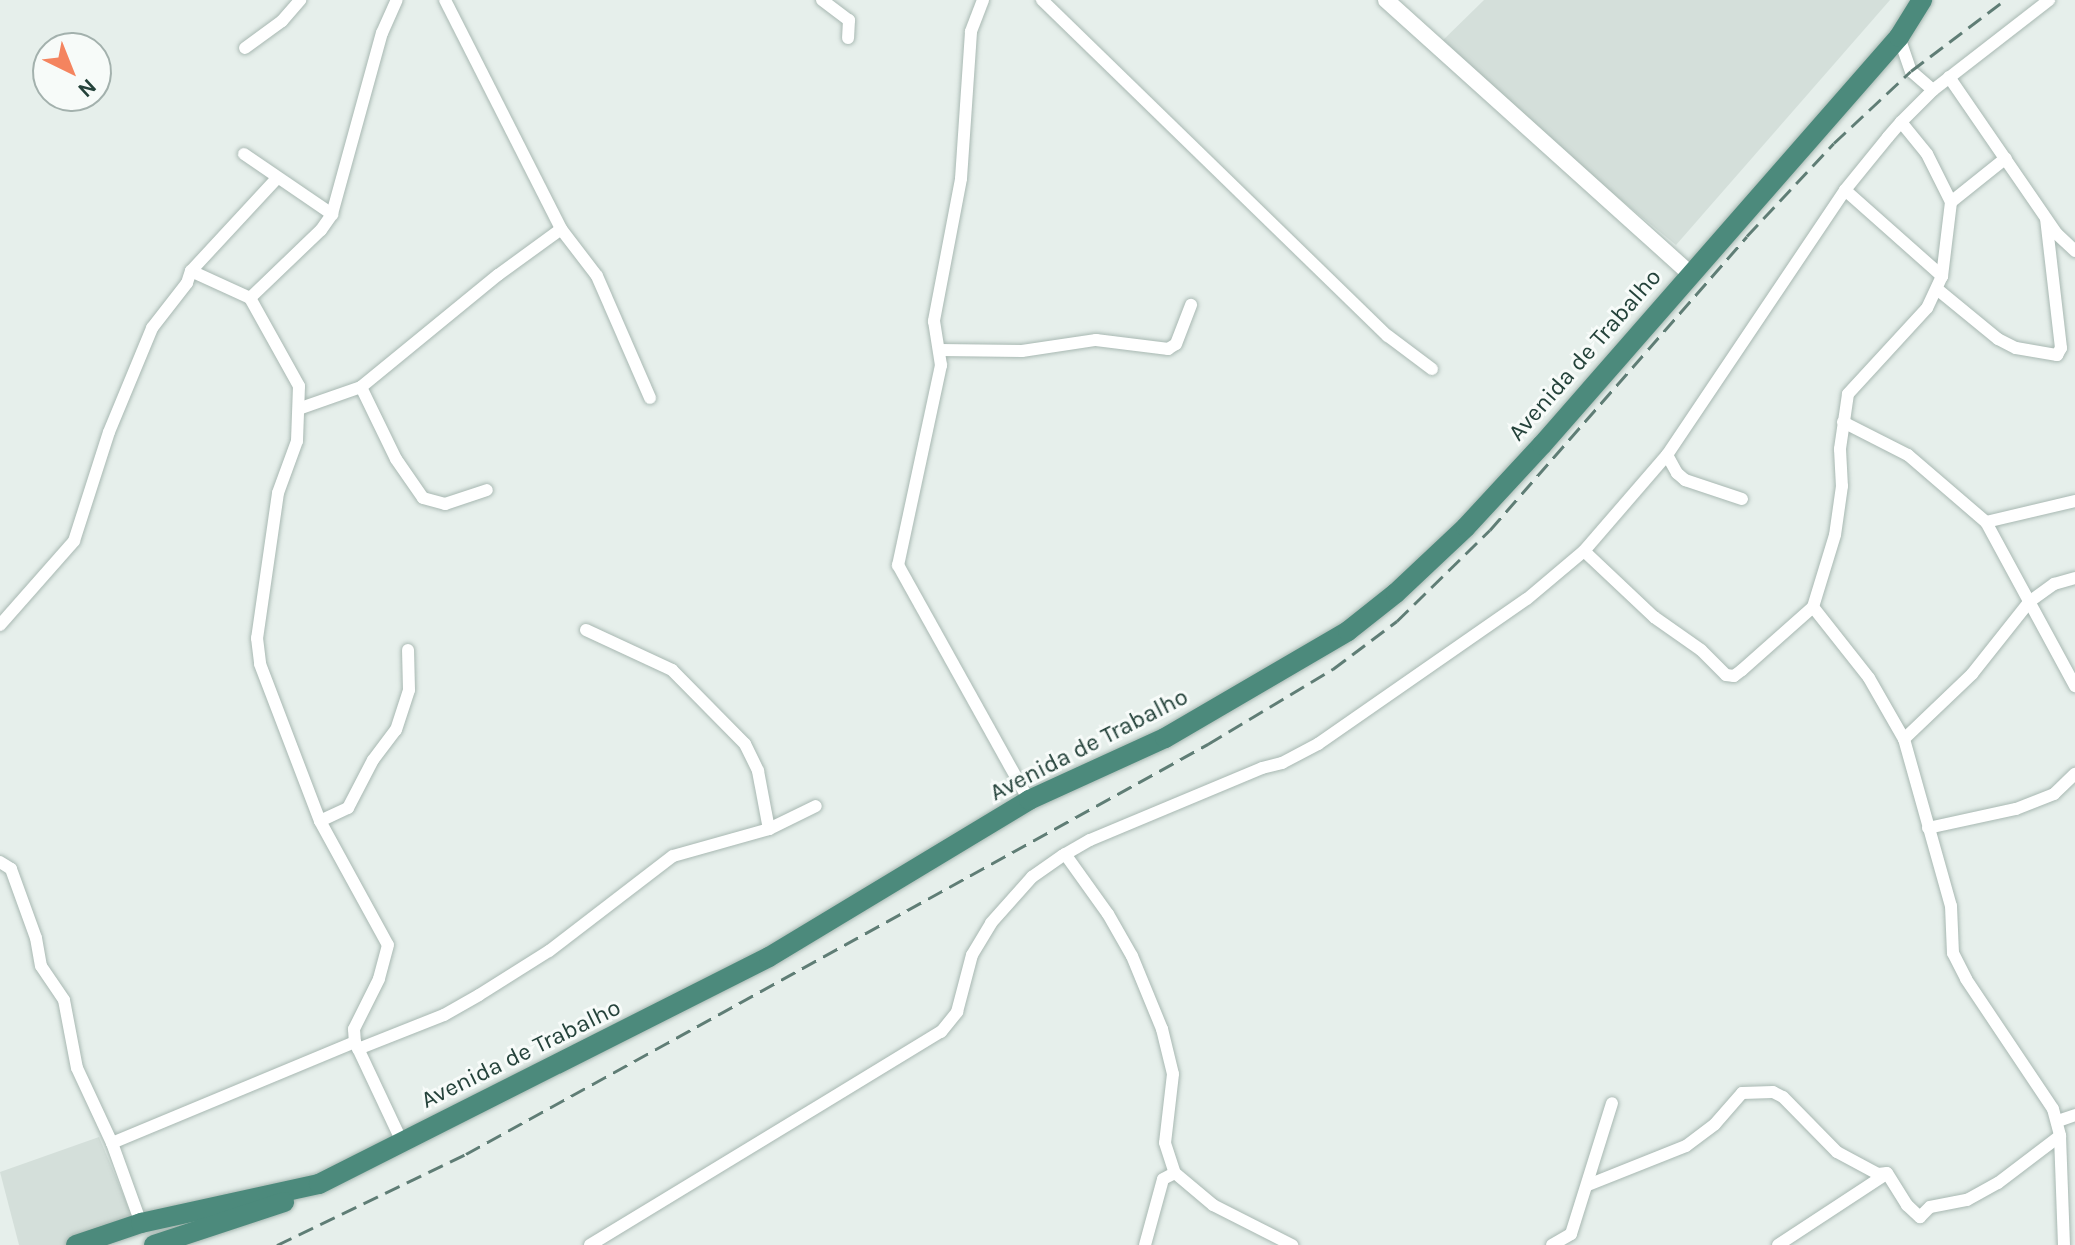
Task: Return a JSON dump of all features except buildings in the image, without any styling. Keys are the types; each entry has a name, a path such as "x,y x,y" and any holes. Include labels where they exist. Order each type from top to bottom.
{"highway":[{"name":"Avenida de Trabalho","path":"76,1245 141,1223 319,1184 600,1045 769,957 1029,800 1165,738 1348,631 1396,593 1542,445 1689,273 1899,37 1922,0"},
{"path":"154,1245 270,1207 319,1184"}],"street":[{"path":"245,48 282,21 300,0"},
{"path":"250,298 321,230 332,214 382,33 397,0"},
{"path":"445,0 561,229 597,276 650,398"},
{"path":"822,0 849,20 848,38"},
{"path":"983,0 971,32 961,179 934,321 941,365 898,565 1029,800"},
{"path":"1042,0 1388,336 1432,369"},
{"path":"590,1245 941,1032 957,1012 972,955 991,923 1032,877 1065,854 1157,811 1282,763 1318,744 1527,599 1584,551 1667,455 1845,190 1901,122 1933,90 2049,0"},
{"path":"1394,2 1689,273"},
{"path":"1899,37 1911,71 1933,90"},
{"path":"1949,77 2046,219 2075,251"},
{"path":"1584,551 1654,617 1701,650 1726,675 1734,676 1742,670 1813,607 1835,535 1842,486 1843,422 1848,394 1927,308 1942,276 1951,202 1927,154 1901,122"},
{"path":"244,154 332,214"},
{"path":"1951,202 2006,158"},
{"path":"0,625 74,541 109,432 152,328 187,283 191,271 277,178"},
{"path":"1845,190 1942,276"},
{"path":"1937,289 1998,339 2016,348 2057,355 2061,348 2046,219"},
{"path":"301,408 361,387 498,275 561,229"},
{"path":"191,271 250,298 299,386 301,408 297,441 278,493 257,638 268,689 320,821 388,945 379,979 354,1029 356,1046 402,1142"},
{"path":"940,350 1022,351 1096,340 1168,349 1176,344 1191,305"},
{"path":"361,387 396,459 423,498 445,504 487,490"},
{"path":"1843,422 1908,455 1986,522 2075,686"},
{"path":"1667,455 1685,480 1742,499"},
{"path":"1986,522 2075,501"},
{"path":"1904,739 1972,674 2029,602 2054,584 2075,578"},
{"path":"1813,607 1869,678 1904,739 1951,906 1953,953 2058,1121 2064,1245"},
{"path":"586,630 672,670 745,744 758,771 769,829"},
{"path":"320,821 348,808 373,760 396,730 409,690 408,650"},
{"path":"1928,828 1980,820 2016,809 2054,794 2075,774"},
{"path":"112,1143 356,1046 444,1015 549,951 673,856 769,829 816,806"},
{"path":"1065,854 1108,914 1132,956 1162,1029 1173,1074 1165,1143 1175,1173 1213,1205 1292,1245"},
{"path":"0,862 11,869 36,938 41,966 64,1000 77,1068 112,1143 141,1223"},
{"path":"1588,1185 1686,1146 1715,1124 1735,1098 1742,1093 1761,1091 1783,1097 1837,1152 1878,1174 1887,1173"},
{"path":"1552,1245 1571,1234 1612,1103"},
{"path":"2058,1121 2075,1115"},
{"path":"1887,1173 1907,1205 1920,1217 1930,1207 1967,1200 1998,1183 2060,1136"},
{"path":"1145,1245 1163,1179 1175,1173"},
{"path":"1778,1245 1887,1173"}],"shaded area":[{"path":"1484,0 1890,0 1676,245 1435,48"},
{"path":"99,1137 135,1223 66,1245 19,1245 0,1172"}],"railway":[{"path":"277,1245 466,1154 1208,744 1333,669 1397,621 1490,530 1747,236 1834,143 1911,71 2005,0"}]}
